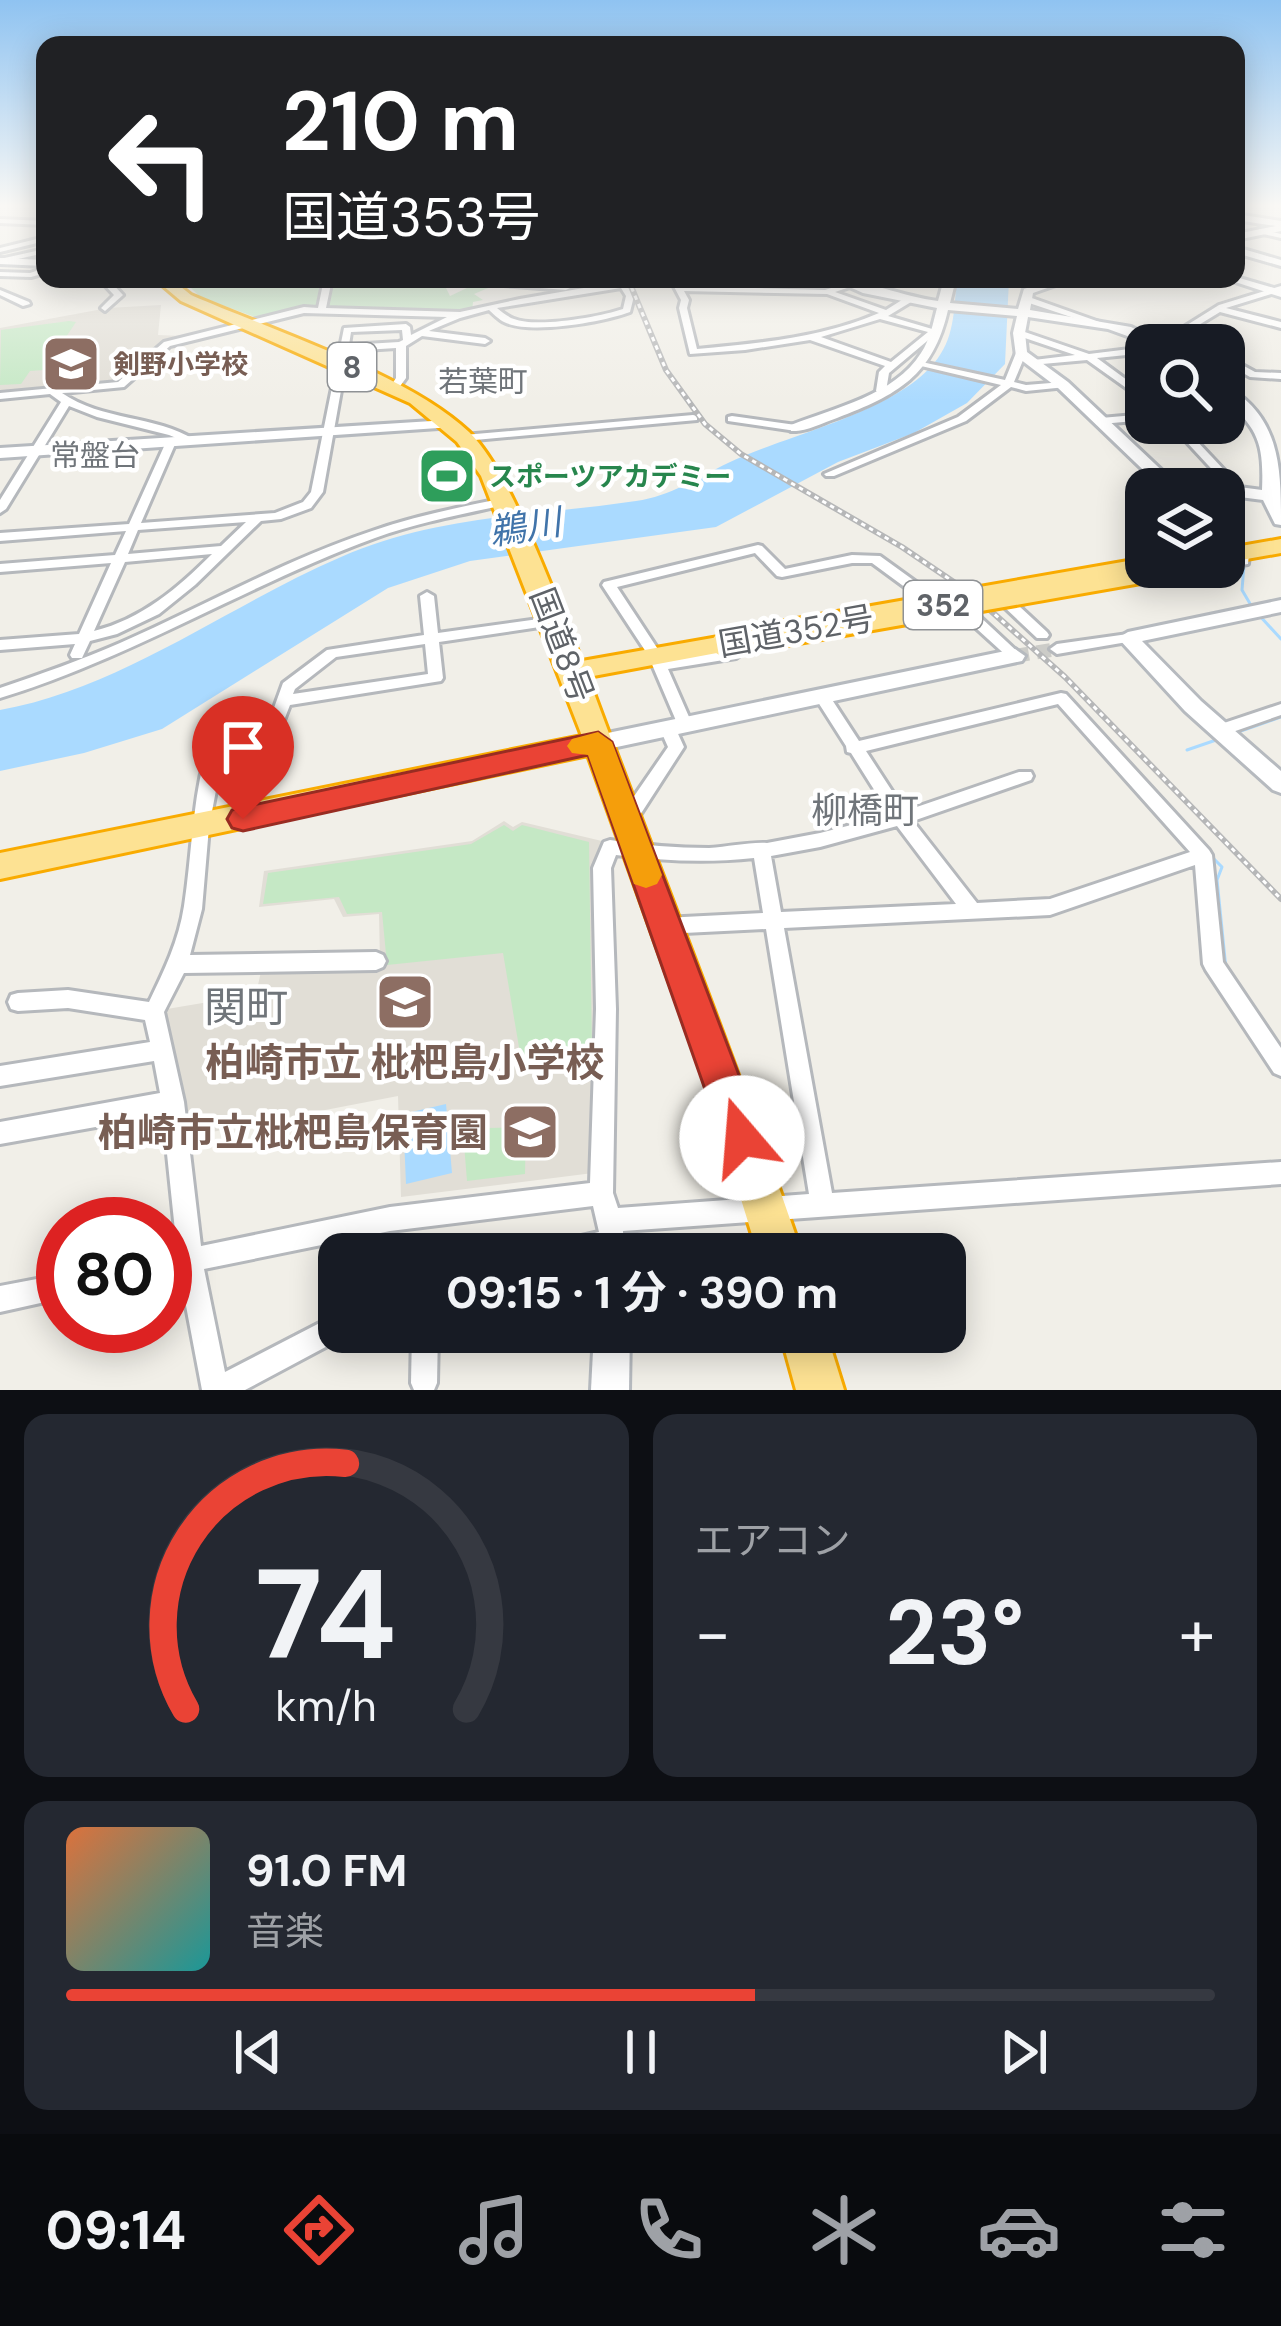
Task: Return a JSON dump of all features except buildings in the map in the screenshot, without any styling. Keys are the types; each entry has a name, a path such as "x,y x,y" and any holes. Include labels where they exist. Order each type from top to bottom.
{"highway":[{"name":"国道8号","path":"173,288 186,298 253,325 342,355 394,387 464,438 505,502 573,671 663,926 718,1064 774,1233"},
{"path":"1245,554 1281,546"},
{"name":"国道352号","path":"573,671 658,661 724,644 1125,574"},
{"path":"0,866 598,742"},
{"path":"809,1353 820,1390"}],"street":[{"path":"0,274 33,272"},
{"path":"1245,282 1277,290"},
{"path":"105,308 119,295 112,288"},
{"path":"322,309 326,288"},
{"path":"342,355 404,342 464,315 589,288"},
{"path":"493,308 511,322 572,323 627,310 630,296 625,288"},
{"path":"679,288 693,352 805,335 887,315 908,300"},
{"path":"761,288 828,292 935,331"},
{"path":"828,292 839,288"},
{"path":"864,288 908,300 1022,306 1125,331"},
{"path":"732,419 796,428 881,391 922,363 948,288"},
{"path":"1029,288 1019,333 1027,358 1063,385 1150,468"},
{"path":"1193,324 1219,309 1277,290"},
{"path":"0,292 26,304"},
{"path":"0,396 128,383 167,344 322,309 464,315"},
{"path":"1219,309 1281,325"},
{"path":"521,336 530,321"},
{"path":"0,537 259,517 296,510 313,500 347,330 406,327 400,378 394,387"},
{"path":"881,391 884,371 935,331"},
{"path":"420,333 485,341"},
{"path":"1019,333 1089,357 1125,384"},
{"path":"805,335 891,365"},
{"path":"830,474 929,436 1005,384 1027,358 1125,353"},
{"path":"922,363 1026,388 1063,385"},
{"path":"1245,370 1281,376"},
{"path":"52,391 66,404 169,429 190,440"},
{"path":"0,509 66,404"},
{"path":"1245,412 1270,447 1269,496 1281,520"},
{"path":"464,438 693,418"},
{"path":"1101,421 1125,419"},
{"path":"0,453 448,424"},
{"path":"77,655 171,442"},
{"path":"1192,444 1212,468"},
{"path":"1245,492 1269,496"},
{"path":"0,693 104,653 332,548 436,511 505,502"},
{"path":"0,645 85,638 154,612 259,517"},
{"path":"624,814 634,810 676,747 676,727 658,661 609,585 758,549 782,573 875,559 911,585 964,612 1015,656"},
{"path":"0,568 221,550"},
{"path":"1042,634 1008,604 1125,583"},
{"path":"283,701 436,678 428,596"},
{"path":"1057,649 1281,606"},
{"path":"658,661 964,612"},
{"path":"175,1197 172,1102 154,1012 178,964 193,910 200,827 219,736 228,728 276,724 288,687 332,653 553,621"},
{"path":"1128,638 1281,784"},
{"path":"598,742 1015,656"},
{"path":"853,748 1061,698 1203,855 1213,964 1281,1066"},
{"path":"824,699 904,821 971,909"},
{"path":"1221,730 1281,709"},
{"path":"610,1233 601,1192 606,1009 602,868 610,847 687,859 761,848 904,821 1024,776"},
{"path":"761,848 823,1206"},
{"path":"663,926 1050,907 1203,855"},
{"path":"178,964 376,961"},
{"path":"18,1002 68,999 154,1012"},
{"path":"0,1076 162,1050"},
{"path":"0,1133 172,1102"},
{"path":"646,1233 823,1206 1281,1173"},
{"path":"192,1260 390,1219 601,1192"},
{"path":"0,1299 36,1292"},
{"path":"192,1311 217,1390 318,1337"},
{"path":"424,1383 425,1353"},
{"path":"610,1390 611,1353"}],"shaded area":[{"name":"剣野小学校","path":"161,305 158,335 182,336 167,342 126,382 0,392 0,328 108,308"},
{"name":"柏崎市立 枇杷島小学校","path":"504,821 513,827 522,822 606,842 601,1172 401,1197 398,1096 191,1136 161,1010 256,994 262,967 380,963 379,914 343,917 334,899 259,907 264,871 472,841"}],"green space":[{"path":"191,288 446,288 450,296 467,288 488,288 474,294 483,300 473,302 472,312 328,308 260,319 200,297"},
{"path":"76,322 44,370 30,371 21,384 0,385 1,330"},
{"path":"504,825 513,831 522,825 589,842 592,1053 521,1059 503,953 387,965 382,912 347,914 339,897 263,904 268,873 471,844"},
{"path":"486,1116 488,1128 526,1127 525,1174 467,1181 462,1119"}],"water":[{"name":"鵜川","path":"956,288 1009,288 1005,364 967,403 914,433 838,462 716,527 470,561 388,588 162,729 84,753 0,771 0,710 89,684 132,665 299,576 377,543 450,525 649,499 672,491 898,393 938,358"},
{"path":"446,1104 452,1173 406,1184 403,1114"}],"waterway":[{"path":"1242,588 1252,607"},
{"path":"1258,614 1281,639"},
{"path":"1238,732 1281,717"},
{"path":"1187,750 1219,739"},
{"path":"1213,858 1222,867 1217,880 1226,969"}],"tunnel":[{"path":"1015,656 1057,649"}],"railway":[{"path":"632,288 666,370 705,424 741,454 902,547 973,595 1065,677 1281,899"}],"slow traffic":[{"path":"582,746 598,742 646,875"}],"place":[{"name":"剣野小学校","path":"71,364"},
{"name":"スポーツアカデミー","path":"447,476"},
{"name":"柏崎市立 枇杷島小学校","path":"405,1002"},
{"name":"柏崎市立枇杷島保育園","path":"530,1132"}],"district":[{"name":"若葉町","path":"483,381"},
{"name":"常盤台","path":"95,455"},
{"name":"柳橋町","path":"865,810"},
{"name":"関町","path":"246,1007"}],"route":[{"path":"243,819 598,742 742,1138"}]}
